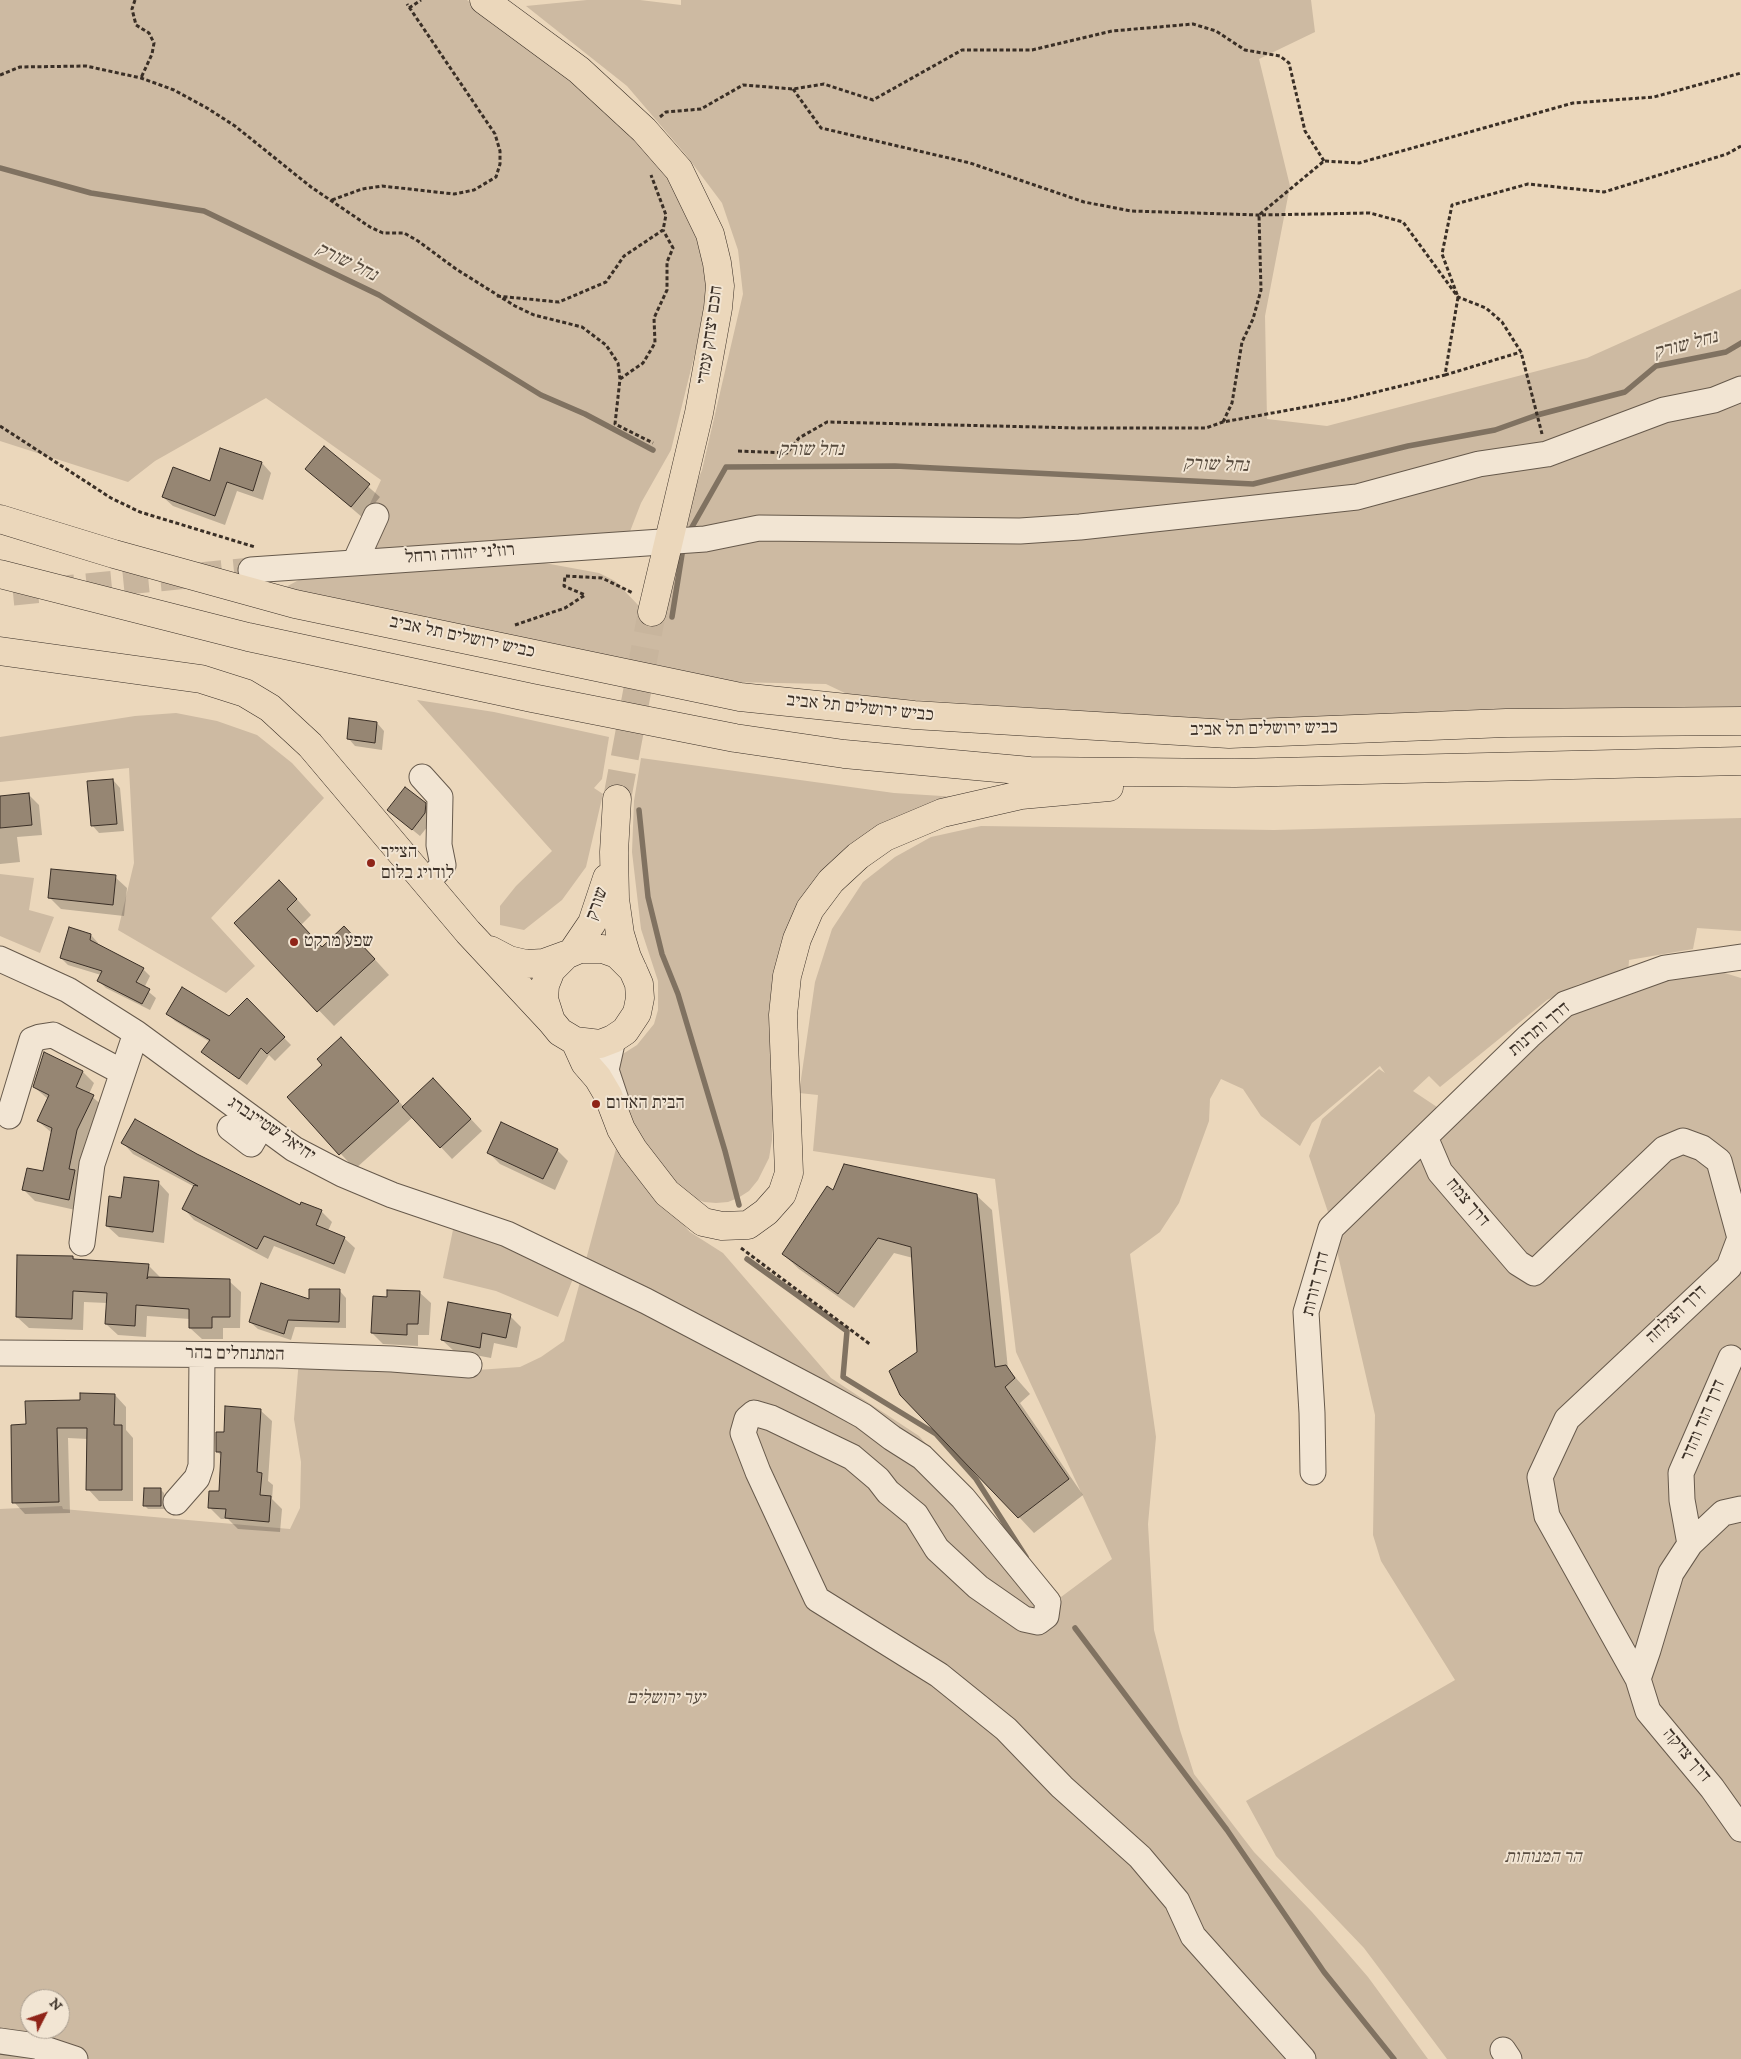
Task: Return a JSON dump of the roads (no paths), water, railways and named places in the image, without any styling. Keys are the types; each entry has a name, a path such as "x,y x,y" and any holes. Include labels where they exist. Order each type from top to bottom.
{"main road":[{"name":"חכם יצחק עמדי","path":"484,0 579,70 644,130 679,170 710,234 718,263 720,286 700,413 653,608"},
{"name":"כביש ירושלים תל אביב","path":"0,519 114,554 295,604 750,698 914,715 1229,734 1506,724 1741,721"},
{"path":"0,574 258,639 532,698 735,738 844,754 1030,771 1235,773 1741,762"},
{"path":"0,651 201,678 231,687 258,700 283,718 310,745 468,932 560,1032 575,1041 600,1044 613,1039 630,1025 637,1013 640,991 623,946 617,916 614,852 617,798"},
{"path":"575,1041 584,1063 598,1078 608,1096 621,1129 633,1149 668,1193 703,1222 722,1226 748,1225 766,1212 782,1194 789,1173 783,1015 787,976 798,939 810,909 831,881 858,856 885,837 910,825 951,810 1021,795 1140,785 1235,773"},
{"name":"שורק","path":"570,953 588,932 596,914 614,852"},
{"path":"468,932 493,951 517,963 544,963 588,948 603,949 617,954 633,970"},
{"path":"551,1021 544,999 545,984 550,970 570,953"}],"street":[{"name":"רוז'ני יהודה ורחל","path":"255,559 355,562 705,539 759,528 1020,531 1080,527 1358,498 1479,464 1547,454 1664,410 1714,400 1741,389"},
{"path":"355,562 376,516"},
{"path":"422,777 440,797 439,845 442,865 426,882"},
{"name":"דרך ותרנות","path":"1425,1137 1529,1036 1565,1004 1665,968 1741,957"},
{"name":"יחיאל שטיינברג","path":"0,959 68,990 136,1033 261,1127 294,1149 342,1174 401,1198 507,1234 664,1311 823,1394 863,1416 892,1438 922,1457 963,1498 1048,1602 1046,1616 1038,1622 1024,1619 978,1587 937,1549 916,1515 888,1492 878,1479 852,1457 771,1418 754,1413 747,1419 743,1433 758,1472 817,1599 939,1675 1006,1729 1062,1787 1140,1857 1177,1901 1193,1936 1303,2059"},
{"path":"82,1243 92,1164 136,1033"},
{"path":"9,1116 32,1040 53,1035 122,1072"},
{"path":"613,1039 606,1070 620,1114 636,1142 682,1198 708,1214 735,1216 759,1205 773,1194 782,1194"},
{"path":"230,1128 251,1144 261,1127"},
{"name":"דרך צמח","path":"1425,1137 1440,1172 1518,1263"},
{"name":"דרך דורות","path":"1313,1472 1312,1413 1306,1312 1331,1228 1425,1137"},
{"name":"דרך הצלחה","path":"1518,1263 1534,1272 1664,1149 1683,1141 1702,1148 1719,1160 1740,1238 1730,1267 1567,1419 1540,1476 1547,1516 1638,1679"},
{"name":"המתנחלים בהר","path":"0,1353 373,1358 469,1365"},
{"path":"176,1502 197,1478 201,1466 202,1355"},
{"name":"דרך הוד והדר","path":"1690,1544 1682,1500 1682,1473 1731,1358"},
{"path":"1638,1679 1671,1573 1690,1544 1723,1514 1741,1509"},
{"name":"דרך צדקה","path":"1638,1679 1648,1711 1712,1788 1741,1828"},
{"path":"0,2041 36,2046 75,2059"}],"waterway":[{"name":"נחל שורק","path":"0,168 91,193 204,211 379,295 541,395 585,414 653,450"},
{"name":"נחל שורק","path":"688,534 726,467 895,466 1253,484 1408,446 1495,430 1537,415 1625,392 1656,366 1726,352 1741,343"},
{"path":"672,617 683,548"},
{"path":"639,810 648,897 662,954 678,994 725,1151 739,1205"},
{"path":"747,1259 847,1331 843,1377 936,1434 976,1479 1026,1557"},
{"path":"1075,1628 1227,1830 1324,1972 1394,2059"}],"tunnel":[{"path":"13,593 251,570"},
{"path":"617,799 652,612"}],"place":[{"name":"הצייר לודויג בלום","path":"371,863"},
{"name":"שפע מרקט","path":"294,942"},
{"name":"הבית האדום","path":"596,1104"}],"park label":[{"name":"יער ירושלים","path":"666,1699"},
{"name":"הר המנוחות","path":"1543,1858"}]}
